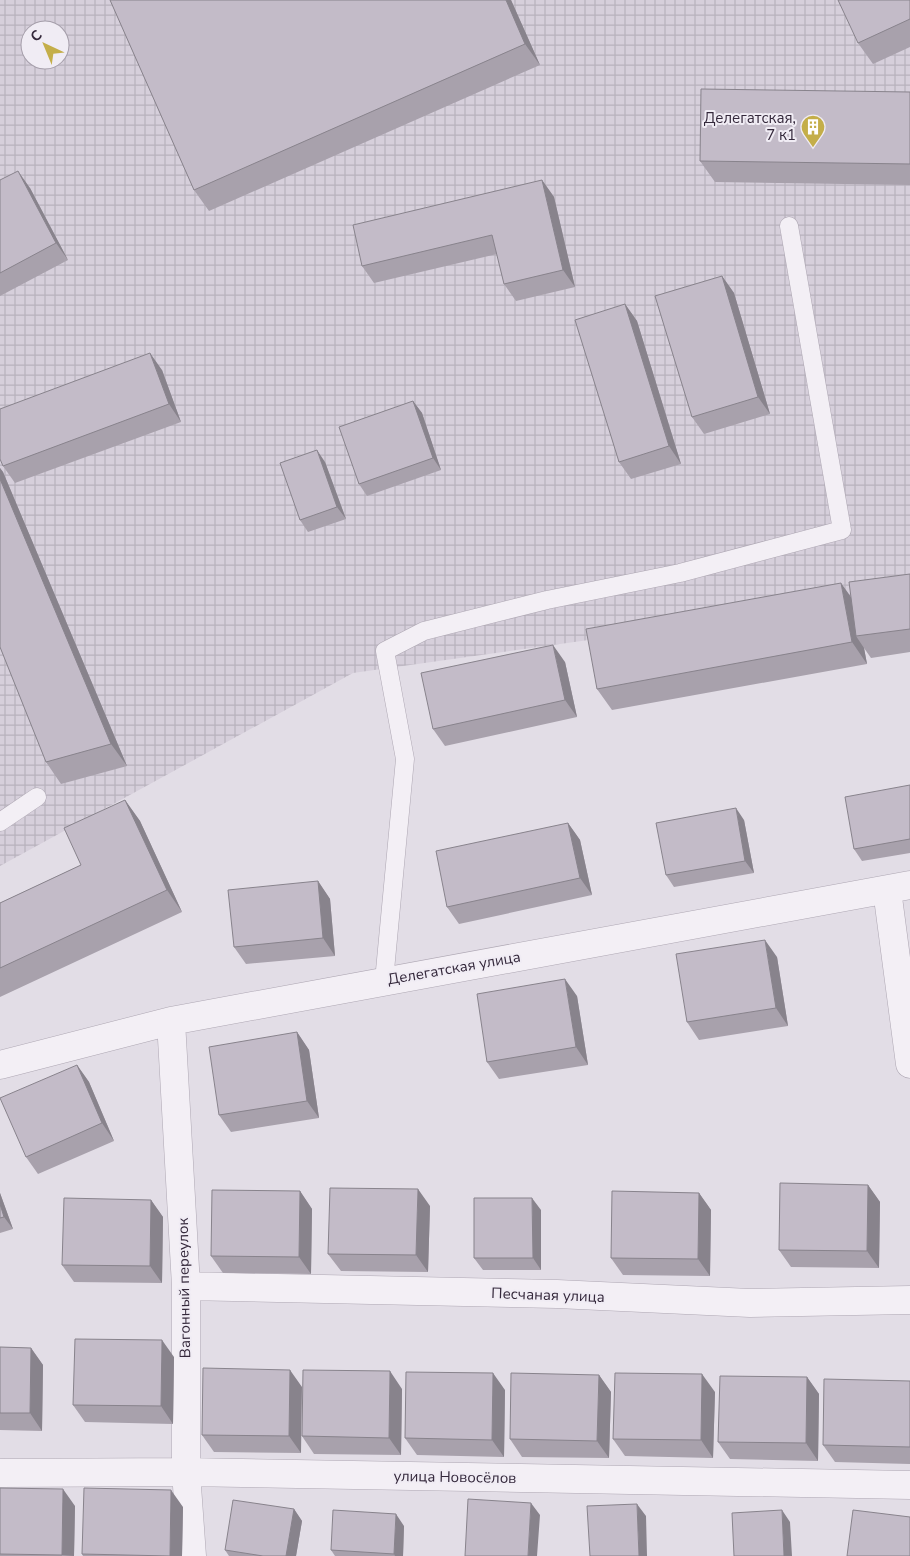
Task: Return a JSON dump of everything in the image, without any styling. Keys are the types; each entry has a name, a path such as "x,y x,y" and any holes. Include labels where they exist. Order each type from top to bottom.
{"street":[{"name":"Делегатская улица","path":"0,1065 171,1021 899,888"},
{"path":"899,888 910,1064"},
{"name":"Вагонный переулок","path":"171,1021 186,1286 186,1472 192,1556"},
{"name":"Песчаная улица","path":"186,1286 557,1294 750,1303 910,1300"},
{"name":"улица Новосёлов","path":"0,1473 186,1472 910,1485"}],"lane":[{"path":"384,981 405,760 385,651 424,632 548,600 680,573 842,530 789,226"},
{"path":"0,822 37,797"}],"shaded area":[{"path":"0,0 910,0 910,595 353,673 0,866"}],"building":[{"path":"110,0 506,0 525,44 194,190"},
{"path":"838,0 910,0 910,19 858,43"},
{"name":"Делегатская, 7 к1","path":"701,89 910,92 910,164 700,161"},
{"path":"18,171 56,243 0,273 0,180"},
{"path":"542,180 563,270 504,284 492,235 362,266 353,225"},
{"path":"722,276 758,397 692,417 655,296"},
{"path":"625,304 669,446 619,462 575,320"},
{"path":"150,353 169,404 3,466 0,459 0,409"},
{"path":"413,401 433,458 359,484 339,427"},
{"path":"317,450 337,507 300,520 280,463"},
{"path":"0,479 111,744 46,762 0,647"},
{"path":"910,574 910,629 856,636 849,582"},
{"path":"841,583 852,642 597,689 586,629"},
{"path":"553,645 565,700 433,729 421,673"},
{"path":"910,785 910,839 854,849 845,797"},
{"path":"125,800 167,890 0,968 0,903 81,865 64,828"},
{"path":"736,808 745,861 666,875 656,823"},
{"path":"568,823 580,878 447,907 436,851"},
{"path":"318,881 323,938 234,947 228,890"},
{"path":"765,940 776,1008 687,1022 676,954"},
{"path":"565,979 576,1047 487,1062 477,994"},
{"path":"297,1032 307,1101 219,1115 209,1047"},
{"path":"77,1065 102,1123 26,1157 0,1098"},
{"path":"780,1183 868,1185 867,1251 779,1250"},
{"path":"330,1188 418,1189 416,1255 328,1254"},
{"path":"212,1190 300,1191 299,1257 211,1256"},
{"path":"612,1191 699,1193 698,1259 611,1258"},
{"path":"64,1198 151,1200 150,1266 62,1265"},
{"path":"474,1198 532,1198 533,1258 474,1258"},
{"path":"0,1204 4,1217 0,1218"},
{"path":"75,1339 162,1340 161,1406 73,1405"},
{"path":"0,1347 31,1348 30,1413 0,1413"},
{"path":"203,1368 290,1370 289,1436 202,1435"},
{"path":"303,1370 390,1371 389,1438 302,1436"},
{"path":"406,1372 493,1373 492,1440 405,1438"},
{"path":"511,1373 599,1375 597,1441 510,1439"},
{"path":"615,1373 702,1374 701,1440 613,1439"},
{"path":"720,1376 807,1377 806,1443 718,1442"},
{"path":"824,1379 910,1381 910,1447 823,1445"},
{"path":"0,1488 63,1489 62,1555 0,1554"},
{"path":"84,1488 171,1490 170,1556 82,1554"},
{"path":"468,1499 531,1503 528,1556 465,1556"},
{"path":"233,1500 294,1509 286,1556 263,1556 225,1550"},
{"path":"637,1504 639,1556 590,1556 587,1506"},
{"path":"333,1510 396,1514 394,1554 331,1550"},
{"path":"782,1510 784,1556 734,1556 732,1513"},
{"path":"853,1510 910,1517 910,1556 847,1556"}],"place":[{"name":"Делегатская, 7 к1","path":"813,148"}]}
